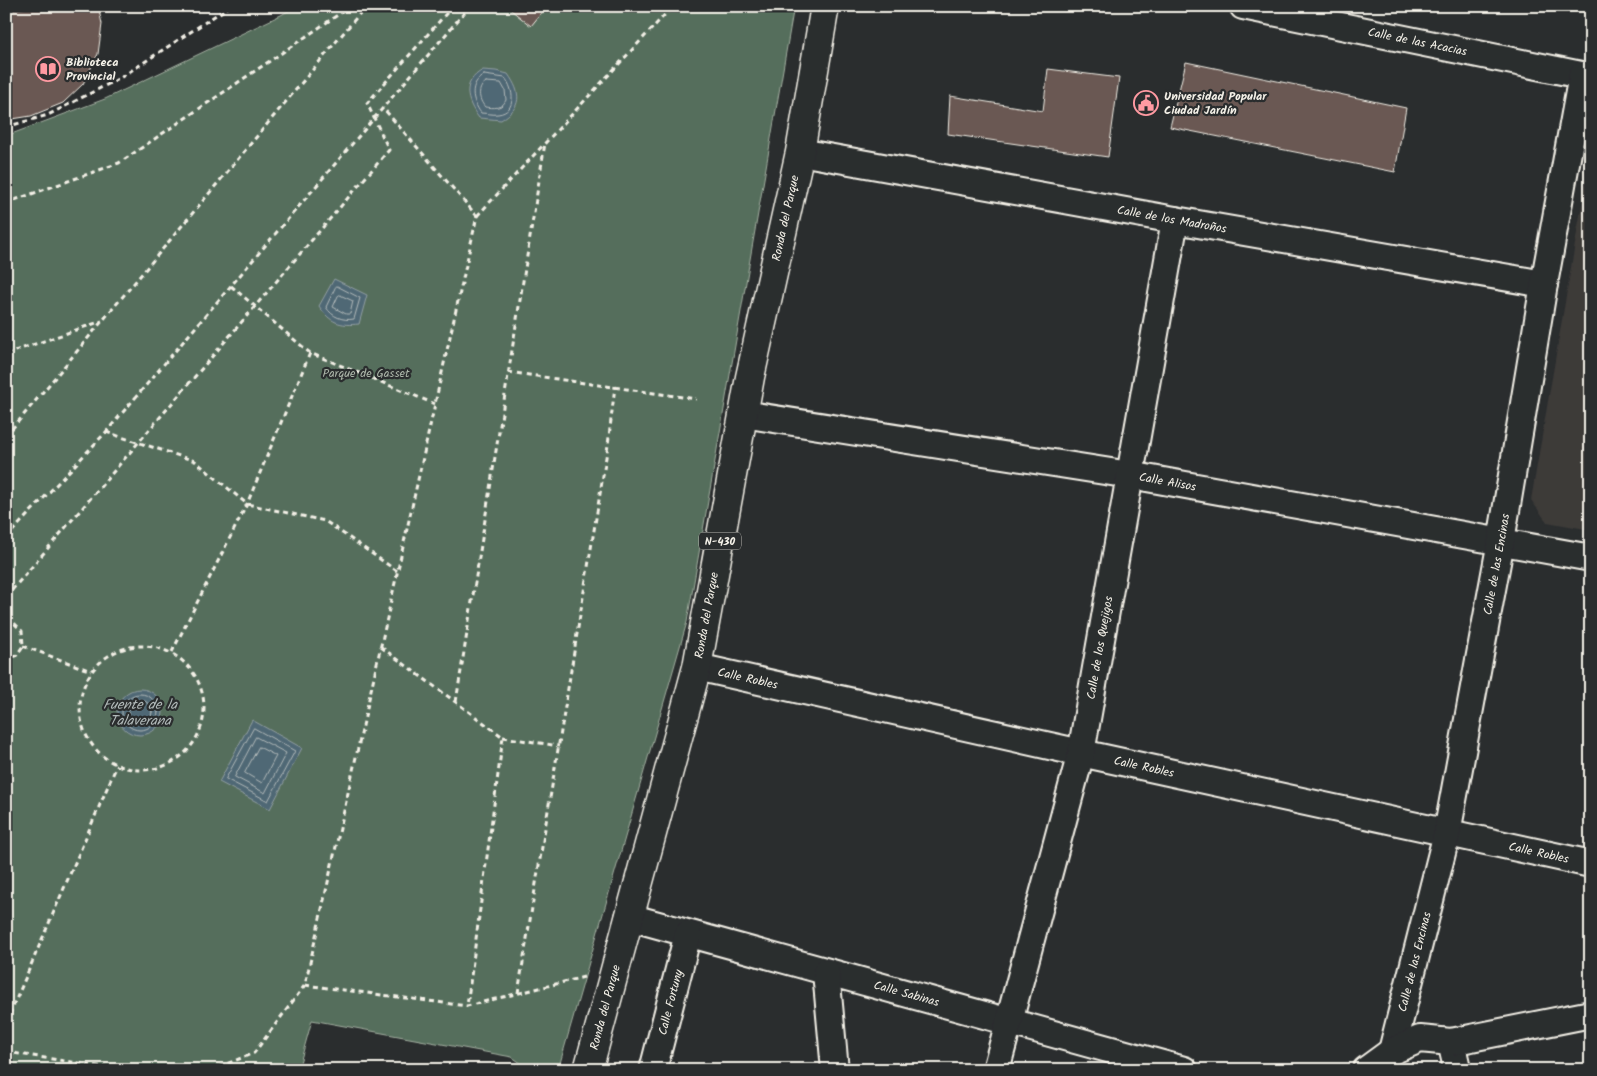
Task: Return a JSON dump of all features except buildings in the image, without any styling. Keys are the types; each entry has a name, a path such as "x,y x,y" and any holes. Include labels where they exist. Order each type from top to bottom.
{"highway":[{"name":"Ronda del Parque","path":"588,1070 697,667 743,414 800,152 825,6"}],"street":[{"name":"Calle de las Acacias","path":"1243,6 1586,76"},
{"name":"Calle de las Encinas","path":"1392,1051 1447,833 1501,541 1544,284 1586,76"},
{"name":"Calle de los Madroños","path":"800,152 1544,284"},
{"name":"Calle de los Quejigos","path":"996,1070 1081,753 1175,220"},
{"name":"Calle Alisos","path":"743,414 1130,475 1591,558"},
{"name":"Calle Robles","path":"697,667 1591,864"},
{"name":"Calle Sabinas","path":"629,917 1184,1070"},
{"name":"Calle Fortuny","path":"653,1070 688,934"},
{"path":"826,972 835,1070"},
{"path":"1366,1070 1392,1051 1420,1039 1451,1042 1591,1014"},
{"path":"1451,1042 1458,1069"}],"path":[{"path":"6,127 48,115 120,78 230,6"},
{"path":"6,203 119,163 351,6"},
{"path":"6,436 366,6"},
{"path":"6,597 389,150 367,103 453,6"},
{"path":"6,538 106,432 470,6"},
{"path":"211,1070 254,1053 306,985 477,216 673,6"},
{"path":"383,108 477,216"},
{"path":"456,702 545,143"},
{"path":"231,286 310,353 435,404"},
{"path":"6,354 103,320"},
{"path":"172,652 247,504 310,353"},
{"path":"508,372 696,399"},
{"path":"518,993 608,445 616,386"},
{"path":"106,432 194,461 247,504 325,521 397,571"},
{"path":"6,621 13,622 22,631 23,646 16,656 6,658"},
{"path":"137,645 155,646 172,652 189,666 200,684 205,704 203,725 197,738 194,744 179,759 159,768 138,770 118,765 102,755 90,742 82,725 80,706 83,688 92,671 104,658 120,649 137,645"},
{"path":"23,646 92,671"},
{"path":"381,647 503,737 559,746"},
{"path":"467,1006 503,737"},
{"path":"6,1023 118,765"},
{"path":"306,985 467,1006 584,977"},
{"path":"6,1052 124,1070"}],"shaded area":[{"path":"1591,151 1591,530 1547,522 1531,500"}],"green space":[{"name":"Parque de Gasset","path":"297,6 794,6 687,622 558,1070 531,1070 512,1057 312,1020 298,1070 6,1070 6,136 105,99"}],"water":[{"path":"483,70 508,74 516,88 518,100 516,105 501,120 479,118 471,105 468,92 471,80"},
{"path":"334,279 367,295 359,324 341,324 331,320 319,306"},
{"name":"Fuente de la Talaverana","path":"135,689 145,689 159,699 163,712 159,725 153,731 145,735 135,735 121,725 117,717 117,707 127,693"},
{"path":"252,720 302,748 270,809 219,782"}],"place":[{"name":"Biblioteca Provincial","path":"48,69"},
{"name":"Universidad Popular Ciudad Jardín","path":"1146,103"}]}
